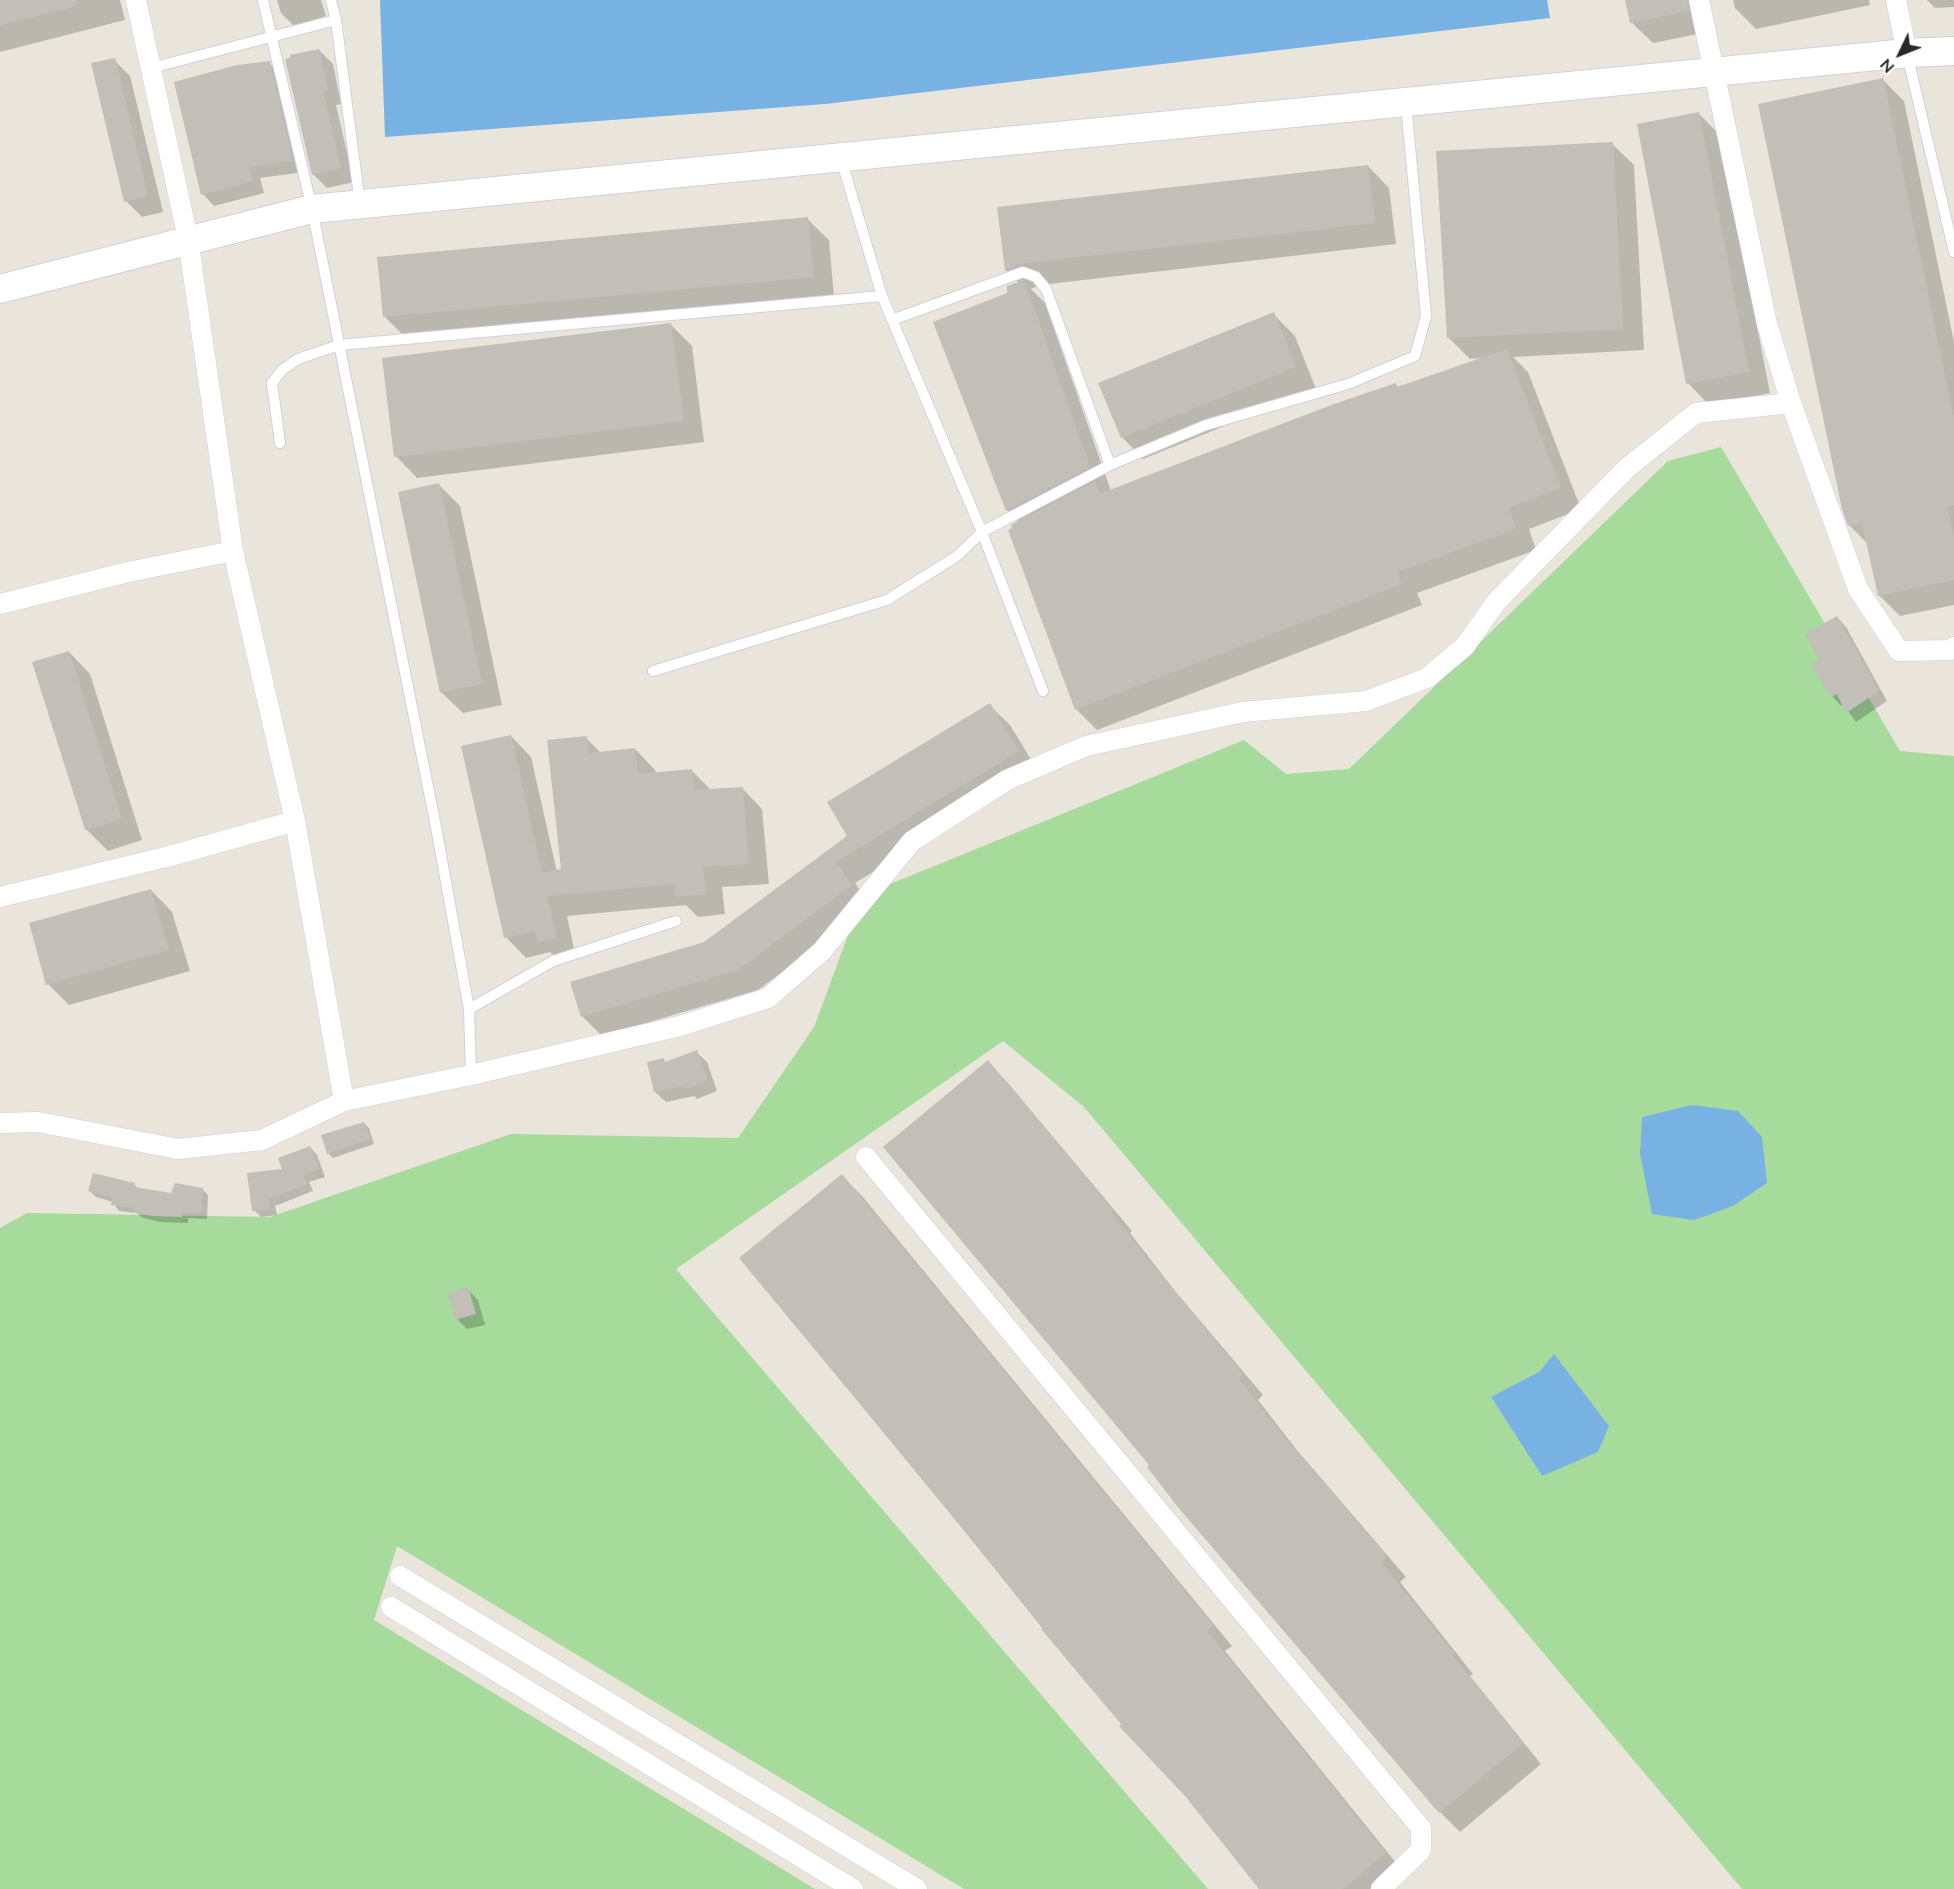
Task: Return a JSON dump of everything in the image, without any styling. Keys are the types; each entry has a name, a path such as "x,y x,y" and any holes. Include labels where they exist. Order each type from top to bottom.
{"street":[{"path":"136,0 188,239 233,551 295,821 344,1101"},
{"path":"1699,0 1767,324 1791,403 1858,589 1899,651 1951,650 1954,647"},
{"path":"1896,0 1907,53"},
{"path":"0,289 312,209 1714,74 1907,53 1954,51"},
{"path":"0,1123 38,1122 178,1149 262,1140 344,1101 471,1075 600,1042 680,1026 768,999 822,951 912,841 1007,780 1077,751 1243,712 1366,701 1427,678 1465,646 1497,601 1627,468 1696,413 1791,403"},
{"path":"0,604 128,572 233,551"},
{"path":"0,897 170,856 295,821"},
{"path":"866,1157 1421,1828 1421,1850 1381,1889"},
{"path":"400,1576 917,1889"},
{"path":"391,1607 853,1889"}],"lane":[{"path":"263,0 312,209 436,827 469,1009 471,1075"},
{"path":"330,0 336,20 360,205"},
{"path":"151,68 336,20"},
{"path":"1907,53 1950,215 1954,252"},
{"path":"653,671 887,600 957,556 982,532 1110,465 1206,425 1348,384 1415,356 1426,316 1406,103"},
{"path":"840,158 882,296 982,532 1043,691"},
{"path":"892,320 1023,272 1036,277 1046,289 1110,465"},
{"path":"280,443 272,383 282,370 298,359 339,345 882,296"},
{"path":"469,1009 553,961 676,921"}],"green space":[{"path":"1721,447 1900,751 1954,756 1954,1889 1742,1889 1084,1107 1003,1041 676,1269 1208,1889 964,1889 397,1546 374,1620 815,1889 0,1889 0,1228 27,1213 270,1217 511,1134 738,1138 814,1027 863,895 1244,740 1286,774 1349,769 1668,461","holes":["1540,1371 1542,1476 1491,1397"]}],"water":[{"path":"380,0 1547,0 1550,18 825,104 385,137"},
{"path":"1692,1105 1738,1111 1762,1137 1767,1183 1733,1206 1694,1220 1652,1214 1640,1154 1642,1117"},
{"path":"1554,1354 1609,1426 1598,1452 1542,1476 1491,1397 1540,1371"}],"building":[{"path":"0,0 75,0 76,6 0,25"},
{"path":"1625,0 1687,0 1689,11 1630,23"},
{"path":"319,49 328,90 323,91 341,168 312,175 285,59 290,58 290,55"},
{"path":"115,58 148,196 124,202 91,63"},
{"path":"270,61 293,161 249,167 253,181 201,195 174,82 237,65"},
{"path":"1883,78 1954,419 1954,505 1947,506 1954,537 1954,580 1878,596 1862,523 1848,526 1842,509 1758,104"},
{"path":"1699,112 1749,372 1686,384 1637,124"},
{"path":"1613,142 1623,329 1447,338 1436,151"},
{"path":"1368,165 1375,223 1018,264 1005,271 997,207"},
{"path":"808,217 814,277 383,317 377,257"},
{"path":"1024,280 1090,467 1006,511 933,322 1007,293 1007,286"},
{"path":"1274,312 1296,367 1121,438 1098,383"},
{"path":"671,323 684,421 394,457 382,358"},
{"path":"1507,349 1561,488 1509,508 1516,529 1397,572 1402,584 1075,710 1008,530 1012,528 1011,525 1095,481 1099,494 1334,404 1396,383 1397,387"},
{"path":"439,483 482,684 440,693 398,492"},
{"path":"1837,616 1879,691 1846,713 1837,694 1831,697 1811,664 1819,660 1805,634"},
{"path":"69,651 122,819 85,830 32,662"},
{"path":"990,703 1019,751 836,862 852,885 738,970 581,1017 570,982 704,942 847,836 827,802"},
{"path":"511,735 542,873 561,869 547,740 587,736 589,753 635,748 638,774 692,769 694,790 743,787 749,864 703,867 706,894 676,897 674,884 547,896 557,938 538,942 535,931 504,938 461,746"},
{"path":"151,889 169,950 46,985 29,923"},
{"path":"697,1050 708,1081 685,1089 684,1086 654,1092 647,1062 664,1058 665,1062"},
{"path":"988,1060 1113,1210 1111,1212 1156,1269 1244,1375 1239,1379 1276,1427 1387,1556 1381,1562 1523,1743 1439,1813 1177,1506 1147,1467 1149,1465 883,1147"},
{"path":"364,1122 370,1139 327,1154 321,1135"},
{"path":"310,1146 319,1169 303,1175 307,1184 269,1199 270,1209 252,1211 247,1173 282,1169 278,1158"},
{"path":"93,1173 135,1183 134,1187 171,1193 175,1183 203,1188 201,1213 183,1213 182,1217 152,1216 134,1211 134,1208 111,1205 112,1198 88,1191"},
{"path":"842,1174 1213,1625 1207,1631 1386,1853 1343,1889 1259,1889 1185,1796 1119,1726 1121,1724 1041,1629 955,1519 739,1258"},
{"path":"468,1287 476,1314 455,1320 448,1293"}]}
